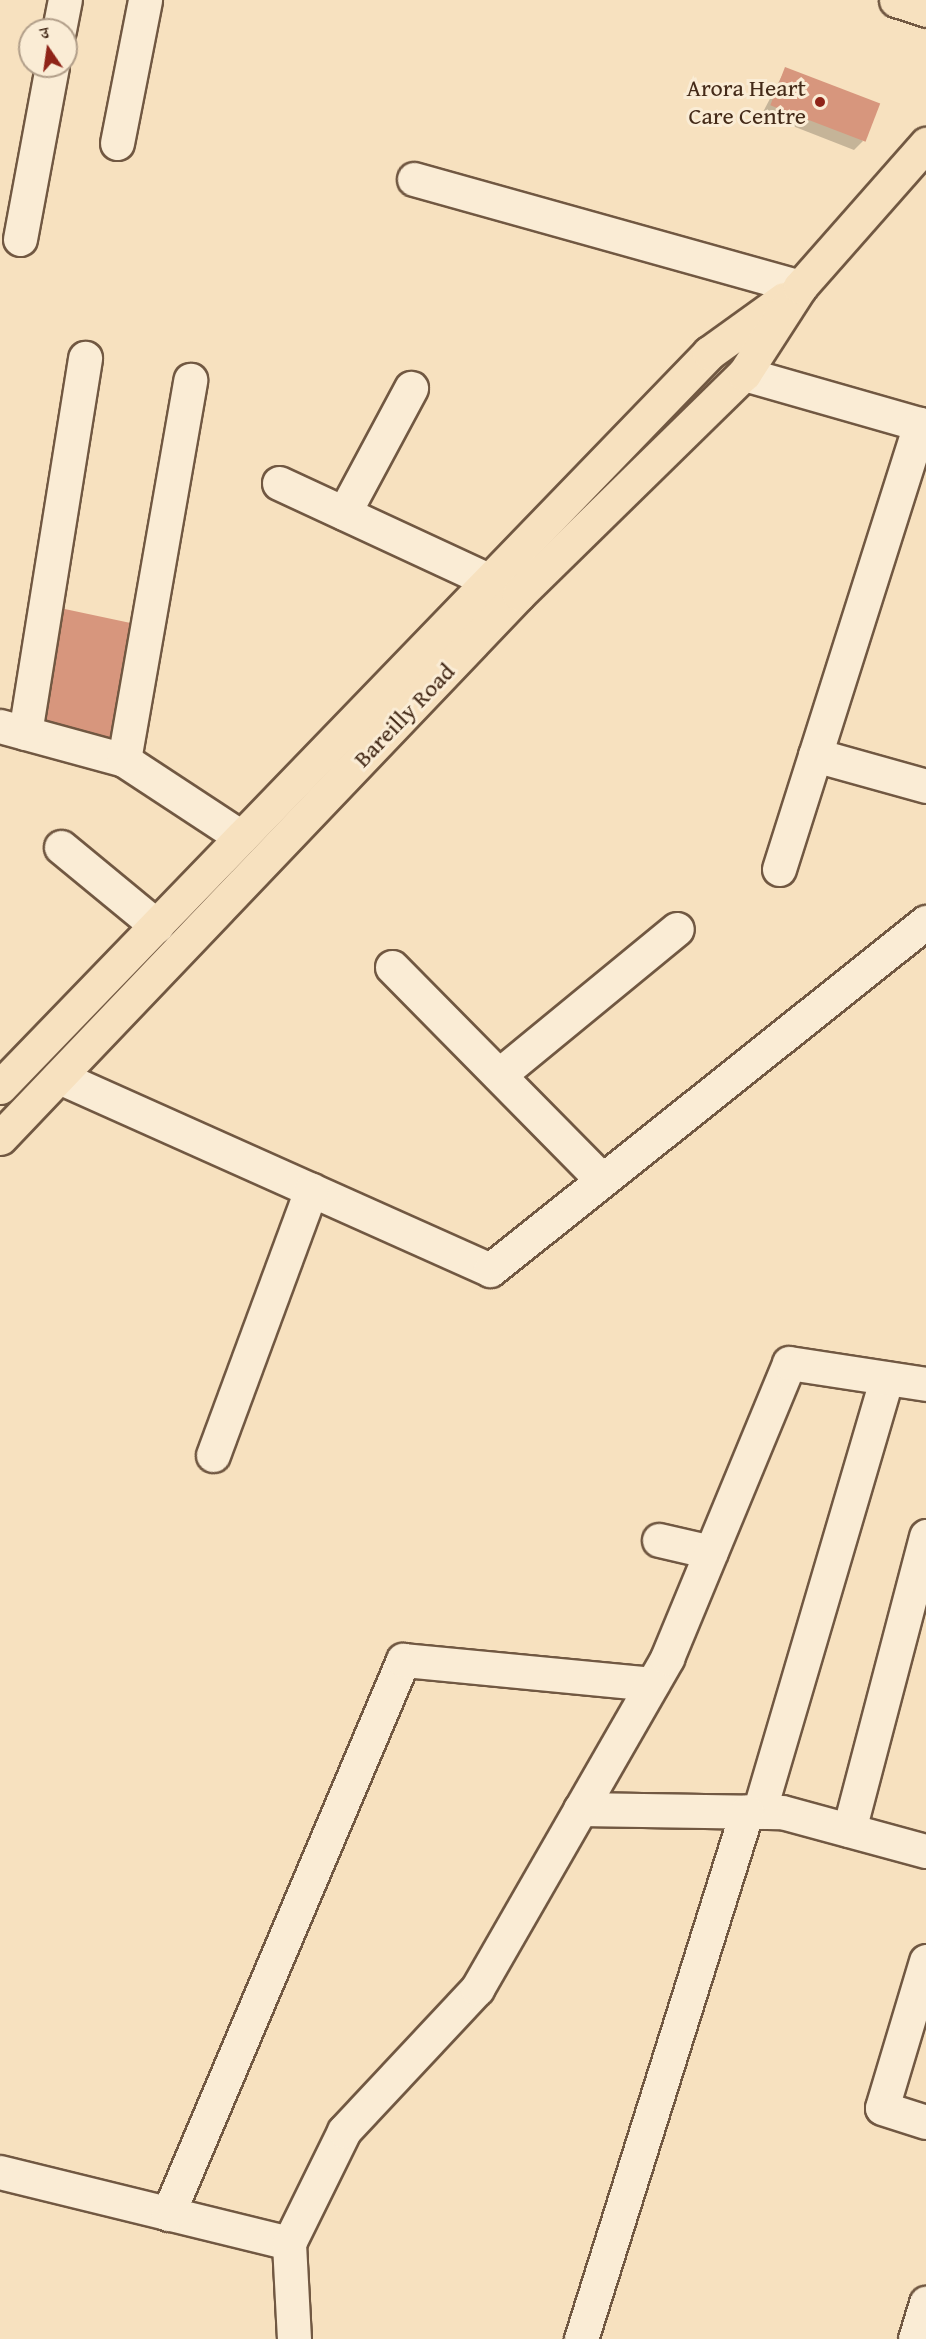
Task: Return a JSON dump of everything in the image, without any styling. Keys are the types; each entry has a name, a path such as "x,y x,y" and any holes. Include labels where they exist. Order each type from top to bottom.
{"main road":[{"path":"896,0 926,10"},
{"name":"Bareilly Road","path":"0,1138 519,594 744,374 800,287 926,144"},
{"name":"Bareilly Road","path":"0,1087 488,579 709,353 800,287"}],"street":[{"path":"61,18 65,0"},
{"path":"117,143 145,0"},
{"path":"20,238 50,78"},
{"path":"414,179 800,287"},
{"path":"85,358 13,730 124,760 241,837"},
{"path":"744,374 923,425 779,869"},
{"path":"124,760 190,380"},
{"path":"344,513 411,388"},
{"path":"279,483 488,579"},
{"path":"815,755 926,786"},
{"path":"61,847 157,926"},
{"path":"59,1077 490,1270 926,922"},
{"path":"499,1075 677,929"},
{"path":"392,967 602,1180"},
{"path":"213,1455 311,1190"},
{"path":"294,2339 289,2243 344,2131 477,1989 652,1684 711,1551 789,1364 926,1384"},
{"path":"581,2339 753,1812 886,1378"},
{"path":"849,1830 926,1536"},
{"path":"659,1540 711,1551"},
{"path":"168,2214 403,1660 652,1684"},
{"path":"580,1809 782,1812 926,1851"},
{"path":"926,1961 882,2108 926,2122"},
{"path":"0,2172 289,2243"},
{"path":"915,2339 926,2303"}],"building":[{"path":"785,67 880,104 866,142 770,105"},
{"path":"60,608 141,625 116,743 35,725"}],"place":[{"name":"Arora Heart Care Centre","path":"820,102"}]}
